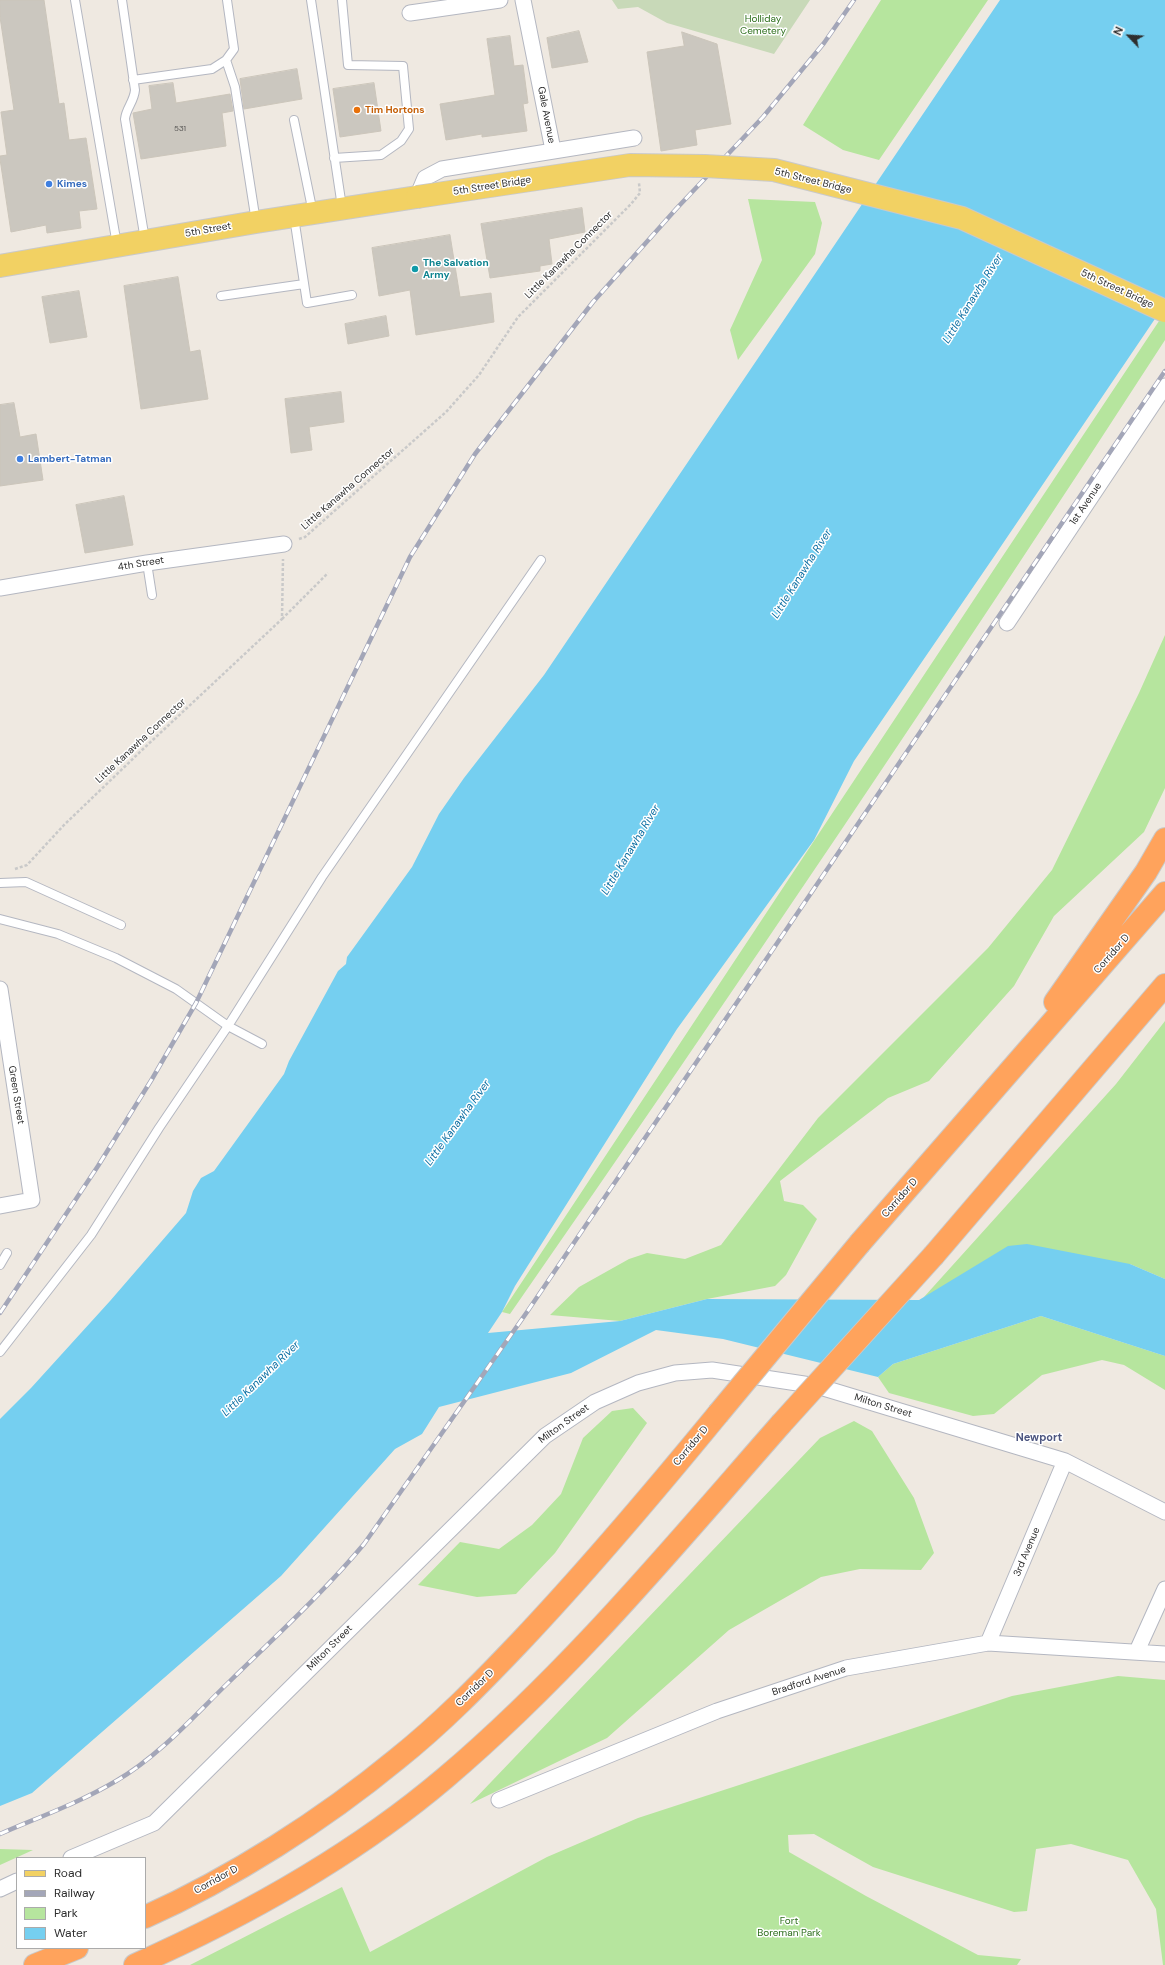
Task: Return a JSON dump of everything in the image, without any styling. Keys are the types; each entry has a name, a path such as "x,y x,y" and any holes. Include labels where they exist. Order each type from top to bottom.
{"highway":[{"path":"982,1105 1146,872 1165,839"},
{"name":"Corridor D","path":"146,1916 232,1872 285,1840 397,1760 490,1674 562,1598 641,1507 860,1243 982,1105 1165,893"},
{"path":"135,1965 231,1919 331,1862 388,1822 445,1778 515,1716 633,1594 781,1424 934,1255 1165,985"},
{"path":"1135,1019 1165,992"},
{"path":"35,1965 75,1949"}],"main road":[{"name":"5th Street Bridge","path":"417,198 630,165 705,166 774,170 962,218 1165,311"},
{"name":"5th Street","path":"0,266 256,222 417,198"}],"street":[{"path":"410,13 500,0"},
{"name":"Gale Avenue","path":"417,198 425,178 442,169 553,150 523,0"},
{"path":"553,150 634,138"},
{"name":"1st Avenue","path":"1007,623 1165,386"},
{"name":"4th Street","path":"0,588 147,563 284,544"},
{"name":"Green Street","path":"0,989 32,1200 0,1206"},
{"name":"Milton Street","path":"73,1857 154,1822 545,1436 595,1402 638,1383 675,1374 712,1370 816,1386 1065,1461 1165,1512"},
{"name":"3rd Avenue","path":"988,1643 1065,1461"},
{"path":"1137,1651 1165,1588"},
{"name":"Bradford Avenue","path":"499,1800 717,1711 846,1668 988,1643 1137,1651 1165,1654"},
{"path":"0,1889 16,1881"}],"lane":[{"path":"75,0 118,246"},
{"path":"122,0 134,98 126,110 125,119 145,241"},
{"path":"133,80 212,69 226,60 234,49 227,0"},
{"path":"311,0 342,210"},
{"path":"334,158 381,155 401,142 409,129 403,66 348,65 342,0"},
{"path":"226,60 235,87 256,222"},
{"path":"294,120 304,215 304,284 307,303 352,295"},
{"path":"220,296 304,284"},
{"path":"0,1352 91,1235 159,1128 228,1026 322,877 541,560"},
{"path":"147,563 152,595"},
{"path":"0,883 26,882 121,925"},
{"path":"0,919 58,934 116,958 176,989 228,1026 262,1044"},
{"path":"0,1265 7,1253"}],"path":[{"name":"Little Kanawha Connector","path":"284,544 305,537 446,412 479,375 518,317 640,193 639,177"},
{"path":"282,619 284,544"},
{"name":"Little Kanawha Connector","path":"14,869 27,865 64,825 282,619 328,573"}],"green space":[{"name":"Holliday Cemetery","path":"612,0 810,0 774,54 667,23 638,7 618,9"},
{"path":"881,0 988,0 879,160 843,150 803,125"},
{"path":"748,199 815,202 822,223 815,254 738,360 730,330 762,260"},
{"path":"1165,312 1165,340 1004,586 759,952 510,1314 502,1312 999,562"},
{"path":"1165,635 1165,788 1144,832 1054,916 1014,986 929,1081 888,1098 780,1181 784,1201 803,1205 817,1219 786,1275 775,1286 707,1299 620,1321 550,1315 579,1287 629,1259 647,1253 685,1259 721,1245 818,1118 988,948 1052,870 1139,693"},
{"path":"1165,1021 1165,1279 1130,1264 924,1297 1116,1084"},
{"path":"1041,1316 1165,1356 1165,1390 1124,1365 1102,1360 1042,1375 994,1414 973,1416 889,1393 878,1377 893,1364"},
{"path":"633,1408 647,1423 555,1553 516,1594 477,1597 418,1585 460,1542 499,1549 532,1525 561,1494 583,1438 612,1411"},
{"path":"854,1421 872,1431 914,1498 934,1553 921,1570 860,1569 821,1577 729,1630 607,1738 470,1804 820,1438"},
{"name":"Fort Boreman Park","path":"1118,1676 1165,1680 1165,1965 1163,1965 1156,1909 1128,1860 1071,1844 1036,1849 1027,1911 1014,1912 873,1867 814,1834 788,1835 789,1852 866,1896 978,1955 1021,1959 1017,1965 190,1965 342,1887 370,1952 547,1857 638,1818 1012,1696"},
{"path":"0,1849 33,1850 16,1857 0,1865"}],"water":[{"name":"Little Kanawha River","path":"1000,0 1165,0 1165,304 854,761 814,840 677,1029 515,1286 502,1312 488,1333 620,1321 707,1299 919,1300 1008,1246 1027,1244 1130,1264 1165,1279 1165,1356 1041,1316 893,1364 878,1377 723,1339 656,1330 571,1373 439,1407 422,1434 395,1449 281,1576 32,1793 0,1806 0,1419 31,1388 110,1301 186,1213 193,1191 201,1178 214,1171 284,1074 289,1061 338,971 346,964 347,957 412,867 439,814 464,778 544,675"}],"building":[{"path":"0,0 44,0 59,104 64,103 69,140 86,138 97,209 79,211 81,228 47,233 46,225 11,232 0,159 0,156 7,155 1,112 14,110 0,17"},
{"path":"579,31 588,62 552,68 547,38"},
{"path":"682,32 717,44 731,124 695,130 697,145 661,151 647,52 684,46"},
{"path":"510,36 514,66 523,65 528,103 523,104 527,131 482,137 482,134 446,140 440,104 495,95 487,39"},
{"path":"297,69 302,99 244,109 240,79"},
{"path":"173,83 176,103 230,94 233,111 222,113 226,146 141,159 133,113 152,109 149,86"},
{"name":"Tim Hortons","path":"374,83 381,131 340,137 333,89"},
{"path":"582,208 585,232 549,239 552,264 540,266 540,271 490,278 481,224"},
{"name":"The Salvation Army","path":"450,235 460,297 491,293 494,322 416,335 410,290 379,296 372,248"},
{"path":"178,277 190,352 200,350 208,399 141,409 124,286"},
{"path":"79,291 87,337 50,343 42,297"},
{"path":"386,316 389,336 348,344 345,324"},
{"path":"341,392 344,422 309,427 312,450 291,453 285,399"},
{"name":"Lambert-Tatman","path":"14,403 20,437 36,434 43,480 0,486 0,405"},
{"path":"124,496 133,545 85,553 76,505"}],"railway":[{"path":"0,1313 98,1166 152,1079 196,1003 410,557 475,454 593,302 677,208 763,117 824,43 854,0"},
{"path":"0,1834 102,1789 147,1760 175,1735 298,1614 332,1580 364,1544 527,1312 1165,371"}],"place":[{"name":"Tim Hortons","path":"357,110"},
{"name":"Kimes","path":"49,184"},
{"name":"The Salvation Army","path":"415,269"},
{"name":"Lambert-Tatman","path":"20,459"}],"district":[{"name":"Newport","path":"1039,1438"}]}
